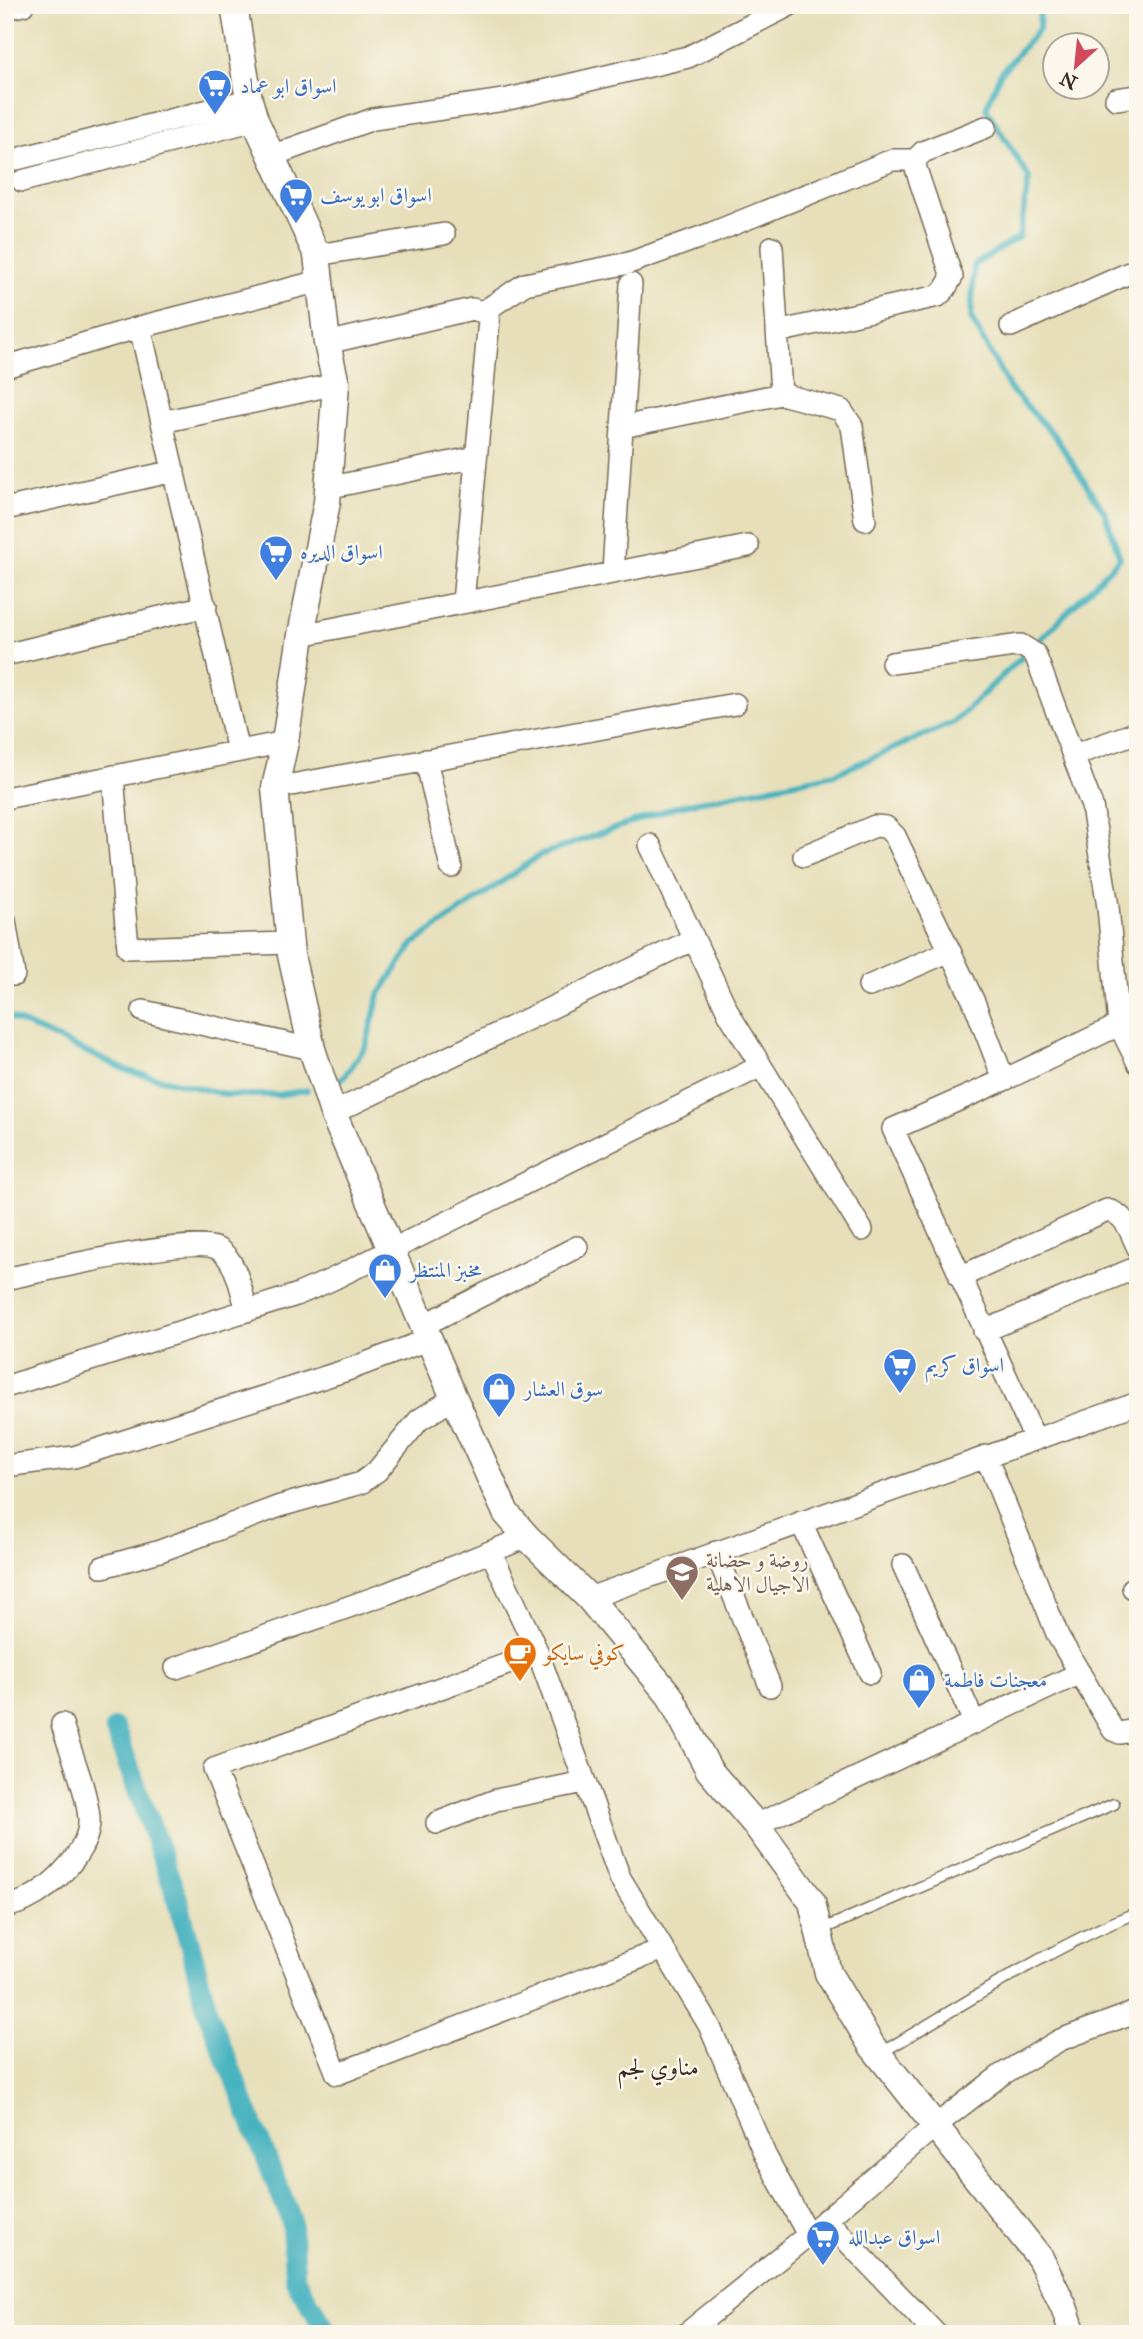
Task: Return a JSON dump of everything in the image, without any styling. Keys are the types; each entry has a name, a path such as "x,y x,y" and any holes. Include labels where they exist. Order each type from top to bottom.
{"street":[{"path":"5,9 23,5"},
{"path":"234,5 252,110 319,268 327,343 336,384 327,502 275,788 290,943 312,1049 333,1113 506,1513 589,1598 670,1696 709,1770 756,1825 812,1902 828,1973 879,2054 1040,2258 1064,2307 1073,2334"},
{"path":"271,156 373,120 504,100 688,57 790,5"},
{"path":"1116,99 1138,96"},
{"path":"5,162 252,110"},
{"path":"22,181 252,110"},
{"path":"483,312 525,284 629,263 712,233 892,160 915,160 923,152 986,127"},
{"path":"777,332 938,296 945,289 953,277 915,160"},
{"path":"5,367 140,327 319,268 444,234"},
{"path":"772,247 781,394"},
{"path":"1011,326 1138,269"},
{"path":"613,572 631,284"},
{"path":"327,343 472,309 483,312 489,320 463,602"},
{"path":"140,327 238,751"},
{"path":"162,422 336,384"},
{"path":"622,427 781,394 841,410 852,426 865,520"},
{"path":"327,488 476,457"},
{"path":"5,509 174,471"},
{"path":"301,635 748,546"},
{"path":"5,655 206,607"},
{"path":"892,663 1028,650 1074,755 1092,806 1111,933 1138,1063"},
{"path":"275,788 735,705"},
{"path":"1074,755 1138,732"},
{"path":"5,798 285,742"},
{"path":"426,760 450,867"},
{"path":"113,776 128,948 290,943"},
{"path":"804,856 875,826 886,827 895,835 974,1002 1004,1080"},
{"path":"650,845 729,1014 862,1230"},
{"path":"5,921 14,975"},
{"path":"333,1113 694,939"},
{"path":"869,986 950,951"},
{"path":"144,1011 312,1049"},
{"path":"1035,1439 893,1129 1128,1022"},
{"path":"5,1387 296,1295 761,1066"},
{"path":"960,1277 1107,1210 1123,1217 1138,1248"},
{"path":"5,1279 165,1248 203,1245 217,1248 229,1259 247,1311"},
{"path":"5,1466 74,1457 350,1369 427,1332 578,1247"},
{"path":"985,1331 1138,1267"},
{"path":"103,1567 160,1550 279,1506 361,1483 377,1471 419,1420 454,1398"},
{"path":"589,1598 1138,1403"},
{"path":"986,1456 1058,1636 1113,1730 1120,1733 1138,1729"},
{"path":"801,1522 870,1673"},
{"path":"176,1668 388,1593 527,1537"},
{"path":"491,1552 538,1653 620,1878 709,2025 765,2155 808,2235"},
{"path":"716,1552 770,1686"},
{"path":"903,1566 974,1722"},
{"path":"538,1653 214,1769 337,2074 663,1950"},
{"path":"756,1825 1080,1673"},
{"path":"5,1907 26,1900 48,1886 66,1869 87,1840 89,1820 85,1799 62,1724"},
{"path":"437,1823 496,1800 584,1782"},
{"path":"686,2334 808,2235 934,2126 1001,2075 1060,2040 1138,2011"},
{"path":"826,2219 936,2334"}],"lane":[{"path":"818,1931 1114,1804"},
{"path":"879,2054 1032,1965 1107,1925 1138,1912"}],"waterway":[{"path":"333,1082 344,1077 366,1046 379,995 413,944 540,855 678,806 835,774 954,722 1120,558 1105,513 1055,436 1010,389 971,318 974,265 1019,237 1029,178 986,108 1000,74 1039,29 1040,5"},
{"path":"5,1015 128,1071 228,1095 278,1095 307,1090"},
{"path":"115,1729 178,1900 208,2013 291,2219 295,2279 328,2334"}],"place":[{"name":"اسواق ابو عماد","path":"215,116"},
{"name":"اسواق ابو يوسف","path":"296,225"},
{"name":"اسواق الديره","path":"276,582"},
{"name":"مخبز المنتظر","path":"385,1300"},
{"name":"اسواق كريم","path":"900,1395"},
{"name":"سوق العشار","path":"499,1419"},
{"name":"روضة و حضانة الاجيال الاهلية","path":"682,1602"},
{"name":"كوفي سايكو","path":"520,1683"},
{"name":"معجنات فاطمة","path":"919,1710"},
{"name":"اسواق عبدالله","path":"823,2267"}],"district":[{"name":"مناوي لجم","path":"658,2067"}]}
